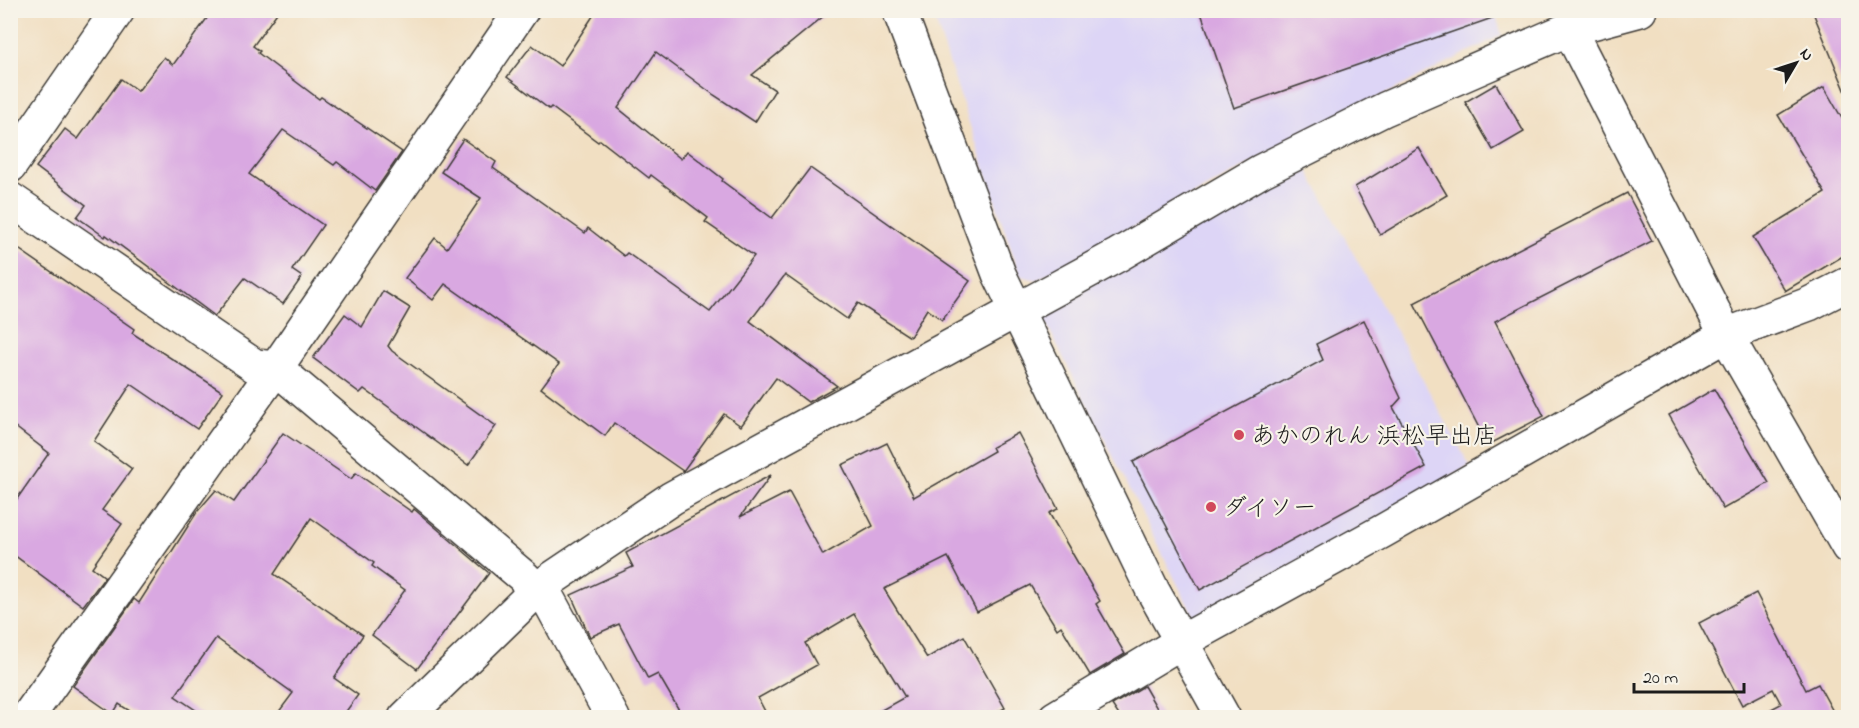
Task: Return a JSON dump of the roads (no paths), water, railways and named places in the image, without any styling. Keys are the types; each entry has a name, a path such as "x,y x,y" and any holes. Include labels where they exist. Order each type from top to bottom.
{"street":[{"path":"10,166 118,10"},
{"path":"27,717 276,368 522,10"},
{"path":"899,10 999,274 1153,591 1224,717"},
{"path":"405,717 537,590 672,498 1118,255 1261,171 1385,109 1569,30 1619,13"},
{"path":"1569,30 1726,335 1848,548"},
{"path":"10,199 255,366 276,368 525,578 537,590 614,717"},
{"path":"1055,717 1181,642 1393,525 1726,335 1809,304 1848,284"}],"place":[{"name":"あかのれん 浜松早出店","path":"1239,435"},
{"name":"ダイソー","path":"1211,507"}]}
